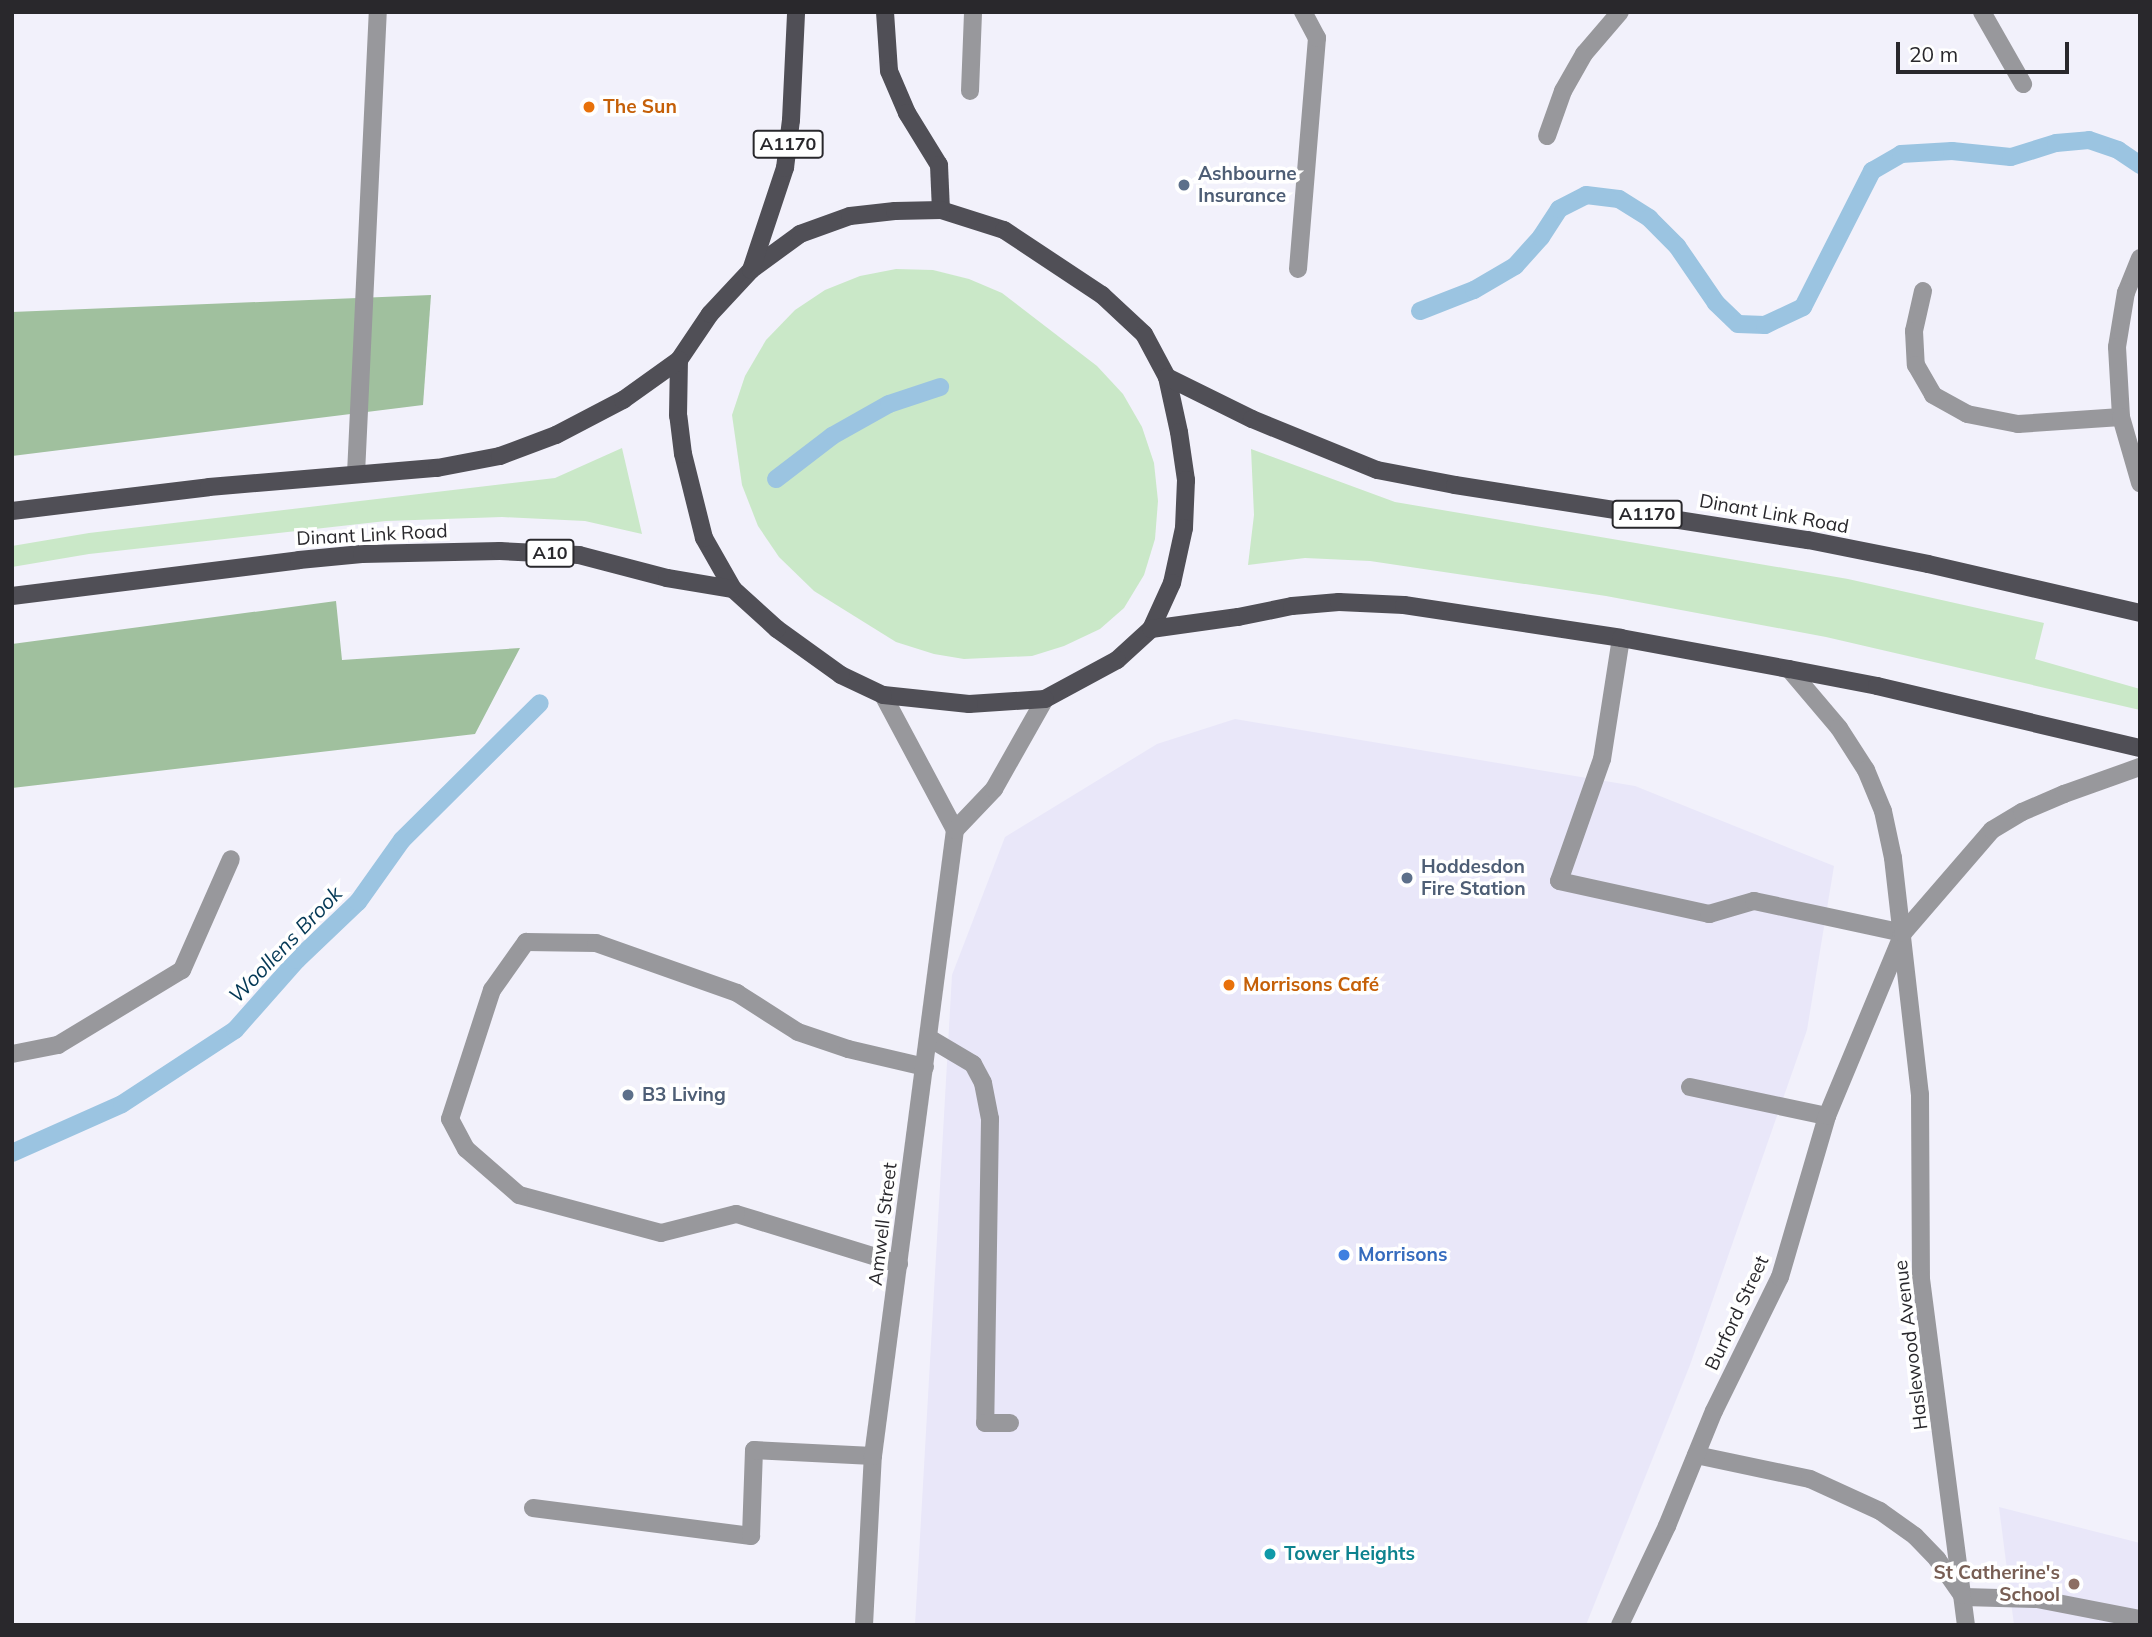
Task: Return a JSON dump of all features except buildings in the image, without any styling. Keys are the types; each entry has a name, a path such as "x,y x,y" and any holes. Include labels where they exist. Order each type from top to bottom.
{"main road":[{"name":"A1170","path":"751,270 785,168 791,120 796,12"},
{"path":"885,12 889,71 907,113 939,164 941,210"},
{"path":"12,510 209,487 437,468 500,456 556,435 623,400 679,360 710,314 751,270 800,234 850,216 941,210 1004,230 1102,295 1143,334 1167,376 1186,480 1184,528 1172,583 1151,629 1117,660 1045,699 969,704 883,695 841,675 812,655 733,589 704,538 688,478 678,416 679,360"},
{"name":"Dinant Link Road","path":"1167,376 1252,419 1377,470 1455,485 1808,540 1928,564 2140,613"},
{"name":"Dinant Link Road","path":"12,596 189,571 337,556 500,551 579,555 667,578 733,589"},
{"path":"1151,629 1238,617 1292,606 1339,602 1404,605 1621,638 1789,669 1889,689 2140,748"}],"street":[{"path":"356,474 378,12"},
{"path":"970,91 973,12"},
{"path":"1298,269 1317,38 1303,12"},
{"path":"1547,136 1563,91 1584,54 1620,12"},
{"path":"1982,12 2023,84"},
{"path":"2140,258 2126,292 2117,347 2121,417 2140,483"},
{"path":"1923,291 1914,331 1916,365 1933,395 1967,414 2018,424 2121,417"},
{"path":"1621,638 1602,759 1559,881 1709,914 1754,901 1903,933 1893,858 1883,811 1866,770 1839,729 1789,669"},
{"path":"883,695 956,830 993,789 1045,699"},
{"name":"Burford Street","path":"1620,1625 1714,1411 1780,1277 1827,1116 1903,933 1992,830 2022,812 2064,794 2140,767"},
{"name":"Amwell Street","path":"864,1625 873,1456 956,830"},
{"path":"12,1054 58,1045 182,970 231,859"},
{"name":"Haslewood Avenue","path":"1903,933 1920,1094 1921,1279 1966,1625"},
{"path":"899,1264 736,1214 662,1233 519,1195 466,1149 450,1119 492,990 526,942 596,943 737,993 798,1032 848,1049 925,1067"},
{"path":"929,1038 973,1064 984,1083 990,1119 985,1423 1010,1423"},
{"path":"1690,1087 1827,1116"},
{"path":"533,1508 751,1536 754,1450 873,1456"},
{"path":"1696,1455 1810,1479 1880,1511 1915,1536 1937,1559 1964,1597 2037,1599 2140,1619"}],"shaded area":[{"name":"Morrisons","path":"1235,719 1635,786 1834,866 1807,1030 1690,1365 1586,1625 915,1625 952,975 1005,837 1157,744"},
{"name":"St Catherine's School","path":"1999,1507 2140,1543 2140,1625 2014,1625"}],"green space":[{"path":"896,269 933,270 969,279 1002,293 1097,366 1123,394 1142,427 1154,463 1158,501 1155,539 1144,575 1124,608 1100,629 1064,646 1032,656 964,659 934,654 896,642 814,591 779,557 758,526 742,485 732,415 745,376 766,340 795,310 825,290 860,276"},
{"path":"431,295 423,405 12,456 12,312"},
{"path":"622,448 642,534 585,521 502,517 386,521 89,554 12,567 12,546 89,533 555,478"},
{"path":"1251,449 1395,502 1848,579 2044,623 2035,659 2140,689 2140,710 1826,637 1606,596 1370,561 1305,558 1248,565 1254,515"},
{"path":"336,601 342,660 520,648 475,734 12,788 12,644"}],"waterway":[{"name":"Woollens Brook","path":"1420,311 1474,290 1515,266 1541,237 1559,209 1586,195 1619,199 1649,218 1677,246 1716,303 1738,324 1765,325 1803,307 1872,171 1901,154 1952,151 2011,157 2056,143 2089,140 2118,150 2140,165"},
{"name":"Woollens Brook","path":"776,479 832,436 889,404 940,387"},
{"name":"Woollens Brook","path":"12,1153 122,1104 235,1030 297,960 358,902 402,840 540,703"}],"place":[{"name":"The Sun","path":"589,107"},
{"name":"Ashbourne Insurance","path":"1184,185"},
{"name":"Hoddesdon Fire Station","path":"1407,878"},
{"name":"Morrisons Café","path":"1229,985"},
{"name":"B3 Living","path":"628,1095"},
{"name":"Morrisons","path":"1344,1255"},
{"name":"Tower Heights","path":"1270,1554"},
{"name":"St Catherine's School","path":"2074,1584"}]}
